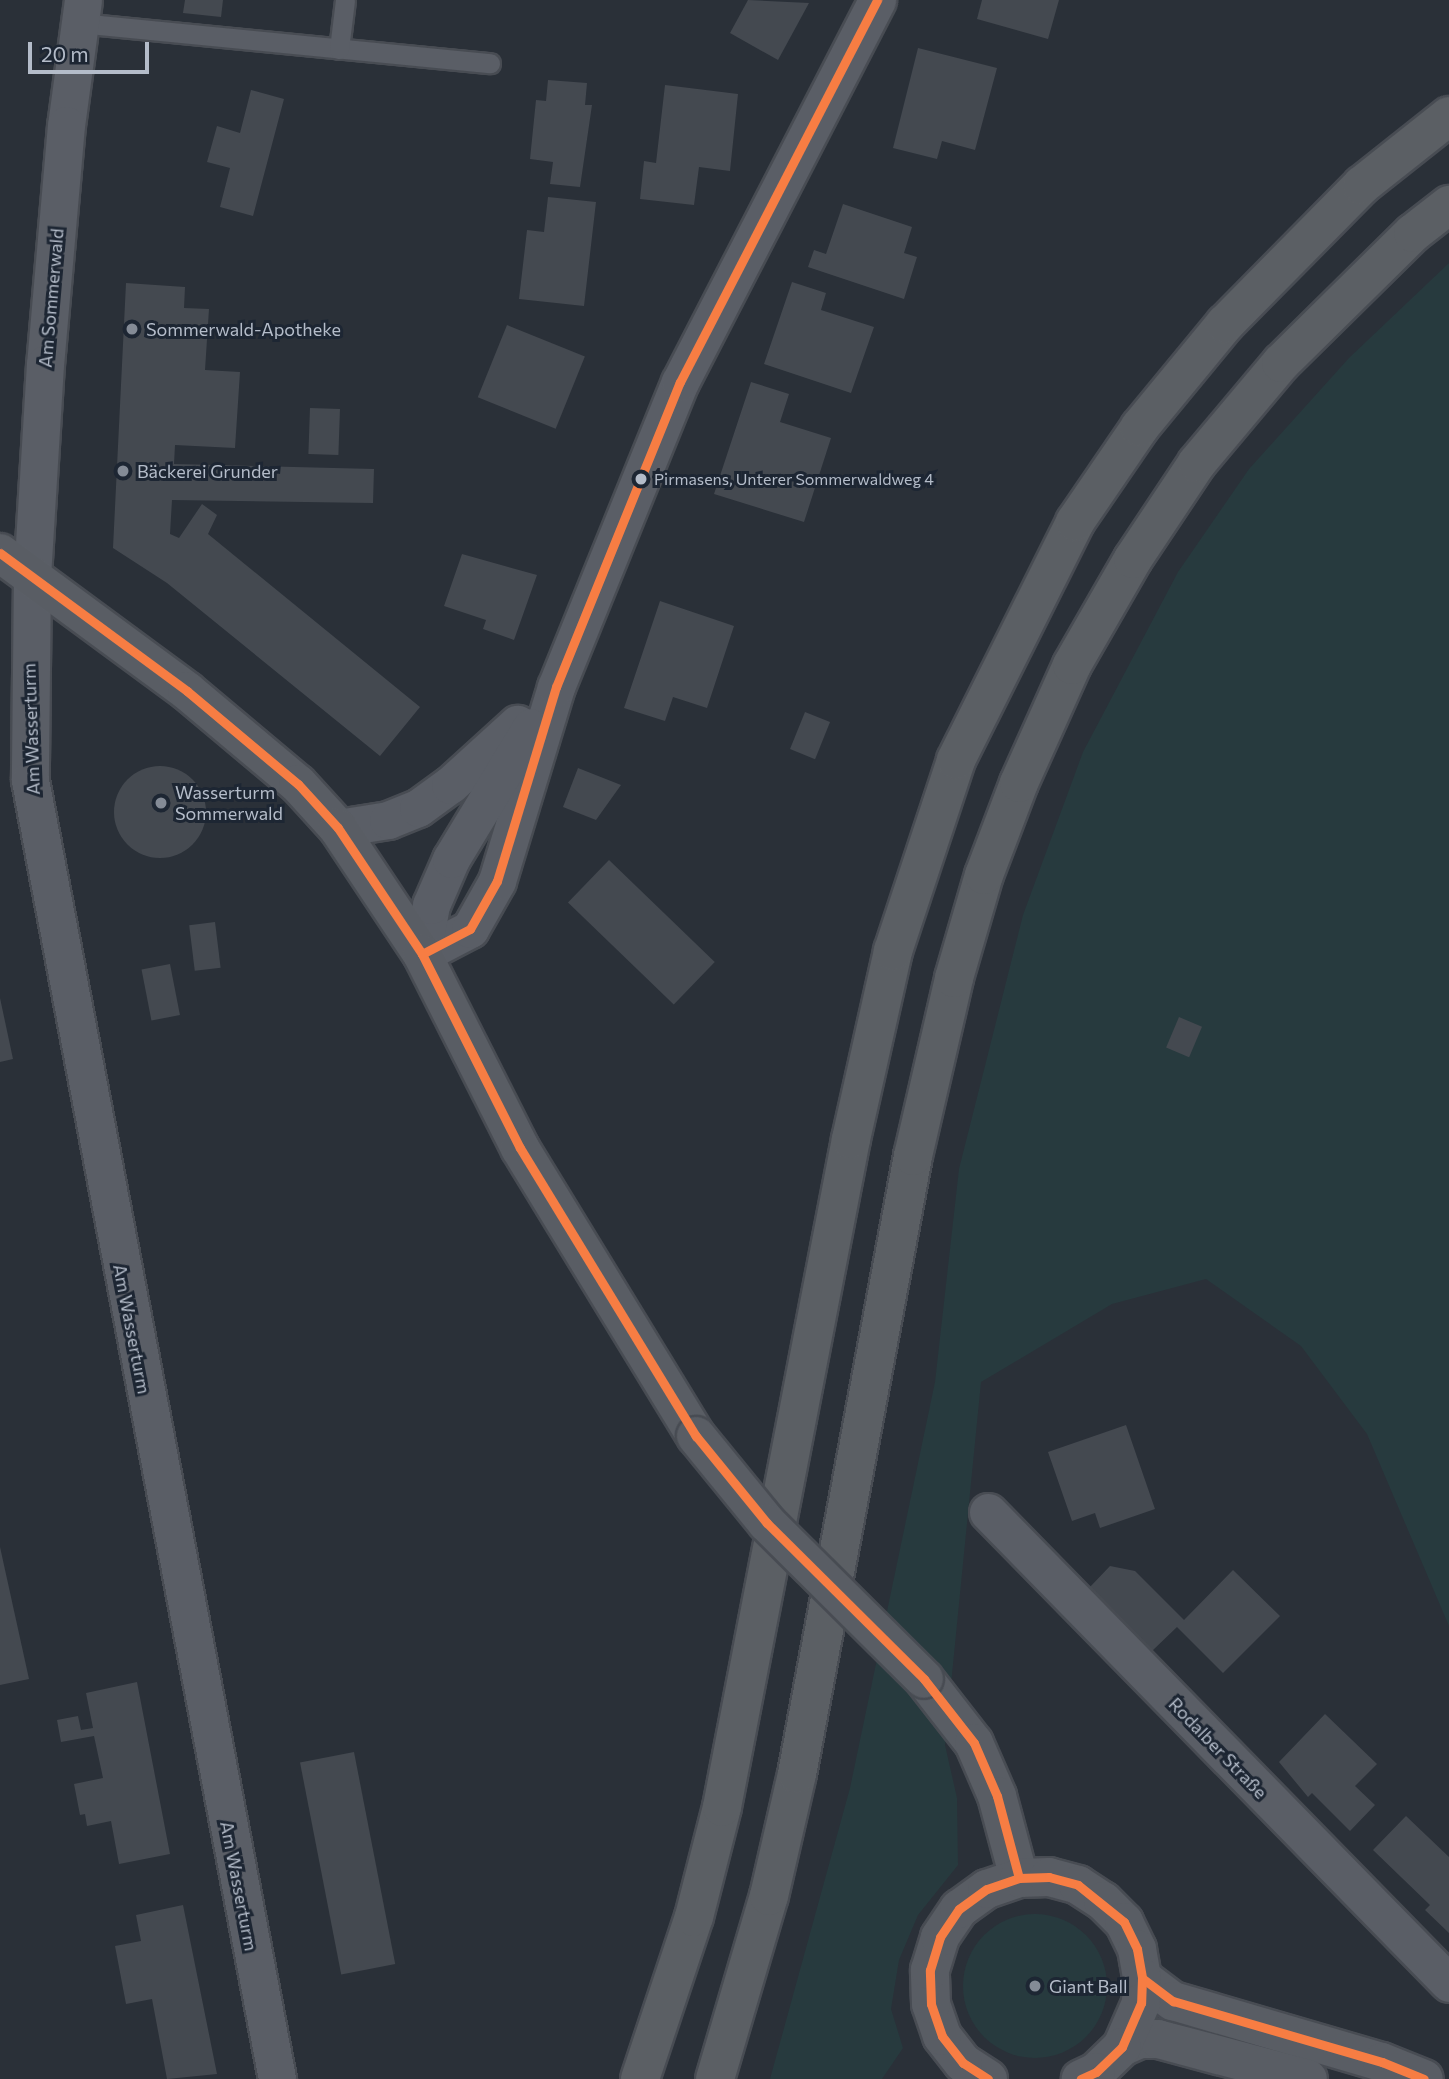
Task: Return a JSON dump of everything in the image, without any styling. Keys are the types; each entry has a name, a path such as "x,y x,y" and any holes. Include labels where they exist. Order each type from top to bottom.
{"highway":[{"path":"640,2079 694,1917 722,1807 845,1166 893,951 956,760 1075,522 1140,426 1225,324 1352,195 1449,116"},
{"path":"715,2079 759,1934 797,1774 913,1156 954,978 984,875 1019,783 1072,665 1133,559 1197,463 1281,363 1413,233 1449,205"}],"main road":[{"path":"0,553 237,731 298,784 338,828 422,954 520,1147 696,1436 804,1563 923,1679 974,1743 997,1796 1019,1878"},
{"path":"966,2074 942,2036 931,2004 933,1959 940,1937 959,1909 987,1889 1019,1878 1058,1880 1103,1901 1124,1922 1137,1949 1142,1978 1141,2003 1122,2047"},
{"path":"1142,1978 1173,2001 1414,2077"},
{"path":"1081,2079 1096,2072 1122,2047 1140,2039 1158,2039 1308,2079"}],"street":[{"path":"422,954 470,929 497,881 556,687 680,382 877,0"},
{"name":"Am Sommerwald","path":"32,575 54,254 81,11"},
{"name":"Am Wasserturm","path":"32,575 30,780 39,845 276,2079"},
{"path":"338,828 388,820 418,808 450,785 556,687"},
{"path":"422,954 431,905 451,859 556,687"},
{"name":"Rodalber Straße","path":"988,1512 1449,1983"}],"lane":[{"path":"339,49 345,0"},
{"name":"Am Sommerwald","path":"81,11 339,49 490,63"}],"green space":[{"path":"1449,263 1449,1626 1367,1434 1301,1346 1206,1279 1112,1304 981,1382 945,1745 957,1798 958,1865 918,1915 899,1960 891,2009 903,2048 882,2079 770,2079 850,1788 935,1382 959,1169 1023,915 1083,752 1178,572 1249,469 1349,358"},
{"path":"1035,1914 1063,1919 1086,1935 1102,1958 1107,1986 1102,2014 1086,2037 1063,2053 1035,2058 1007,2053 984,2037 968,2014 963,1986 968,1958 984,1935 1007,1919"}],"building":[{"path":"185,0 223,0 221,17 183,13"},
{"path":"748,0 809,3 778,60 730,33"},
{"path":"982,0 1059,0 1048,39 977,19"},
{"path":"918,48 997,68 975,150 942,141 937,159 893,148"},
{"path":"548,80 587,83 585,105 592,105 580,187 550,184 553,162 530,159 536,100 546,101"},
{"path":"665,85 738,94 730,171 699,167 694,205 640,199 644,161 656,163"},
{"path":"251,90 284,99 253,216 220,207 230,168 207,162 217,126 240,133"},
{"path":"548,197 596,202 584,306 519,299 527,230 544,232"},
{"path":"843,204 912,227 904,253 917,257 904,299 808,267 814,250 826,254"},
{"path":"792,282 826,293 821,310 874,327 851,393 764,364"},
{"path":"126,283 185,287 184,308 209,309 205,370 240,372 235,448 175,445 174,464 374,469 373,503 172,500 170,534 179,538 202,504 217,515 208,534 420,707 380,756 167,583 113,548"},
{"path":"507,325 585,356 556,429 478,397"},
{"path":"751,382 789,394 780,422 831,438 804,522 714,494"},
{"path":"310,408 340,409 338,455 308,454"},
{"path":"462,554 537,575 514,640 483,629 486,620 444,606"},
{"path":"660,601 734,626 707,708 673,697 665,721 624,708"},
{"path":"805,712 830,722 815,759 790,749"},
{"name":"Wasserturm Sommerwald","path":"160,766 177,770 192,780 202,795 206,812 202,829 192,844 177,854 160,858 143,854 128,844 118,829 114,812 118,795 128,780 143,770"},
{"path":"578,768 621,785 596,820 563,807"},
{"path":"609,860 715,962 674,1005 568,902"},
{"path":"215,922 221,968 195,971 189,925"},
{"path":"170,964 180,1015 151,1021 142,970"},
{"path":"0,998 13,1059 0,1062"},
{"path":"1179,1017 1202,1027 1189,1057 1166,1047"},
{"path":"1126,1425 1155,1509 1100,1528 1095,1513 1072,1521 1048,1452"},
{"path":"0,1547 29,1679 0,1685"},
{"path":"1110,1566 1135,1571 1184,1620 1233,1570 1280,1616 1223,1673 1177,1627 1152,1651 1090,1587"},
{"path":"137,1682 170,1854 119,1864 111,1821 87,1826 85,1814 80,1815 74,1784 103,1778 94,1736 61,1742 57,1720 78,1716 81,1730 93,1728 86,1693"},
{"path":"1325,1714 1377,1764 1355,1786 1375,1805 1350,1831 1312,1793 1308,1797 1279,1762"},
{"path":"354,1752 395,1964 341,1975 300,1762"},
{"path":"1406,1816 1449,1857 1449,1933 1425,1910 1430,1905 1373,1850"},
{"path":"183,1905 217,2074 167,2079 152,1999 126,2004 115,1946 141,1941 136,1915"}],"transit line":[{"path":"422,954 470,929 497,881 556,687 680,382 877,0"},
{"path":"0,553 187,691 298,784 338,828 422,954 520,1148 696,1436 767,1523 924,1679 974,1743 997,1796 1019,1878"},
{"path":"988,2079 963,2063 942,2036 931,2004 930,1970 940,1937 959,1909 987,1889 1019,1878 1049,1877 1078,1885 1124,1922 1137,1949 1142,1978 1141,2003 1122,2047 1096,2072 1081,2079"},
{"path":"1142,1978 1173,2001 1382,2062 1424,2079"}],"place":[{"name":"Sommerwald-Apotheke","path":"132,329"},
{"name":"Bäckerei Grunder","path":"123,471"},
{"name":"Pirmasens, Unterer Sommerwaldweg 4","path":"641,479"},
{"name":"Wasserturm Sommerwald","path":"161,803"},
{"name":"Giant Ball","path":"1035,1986"}]}
